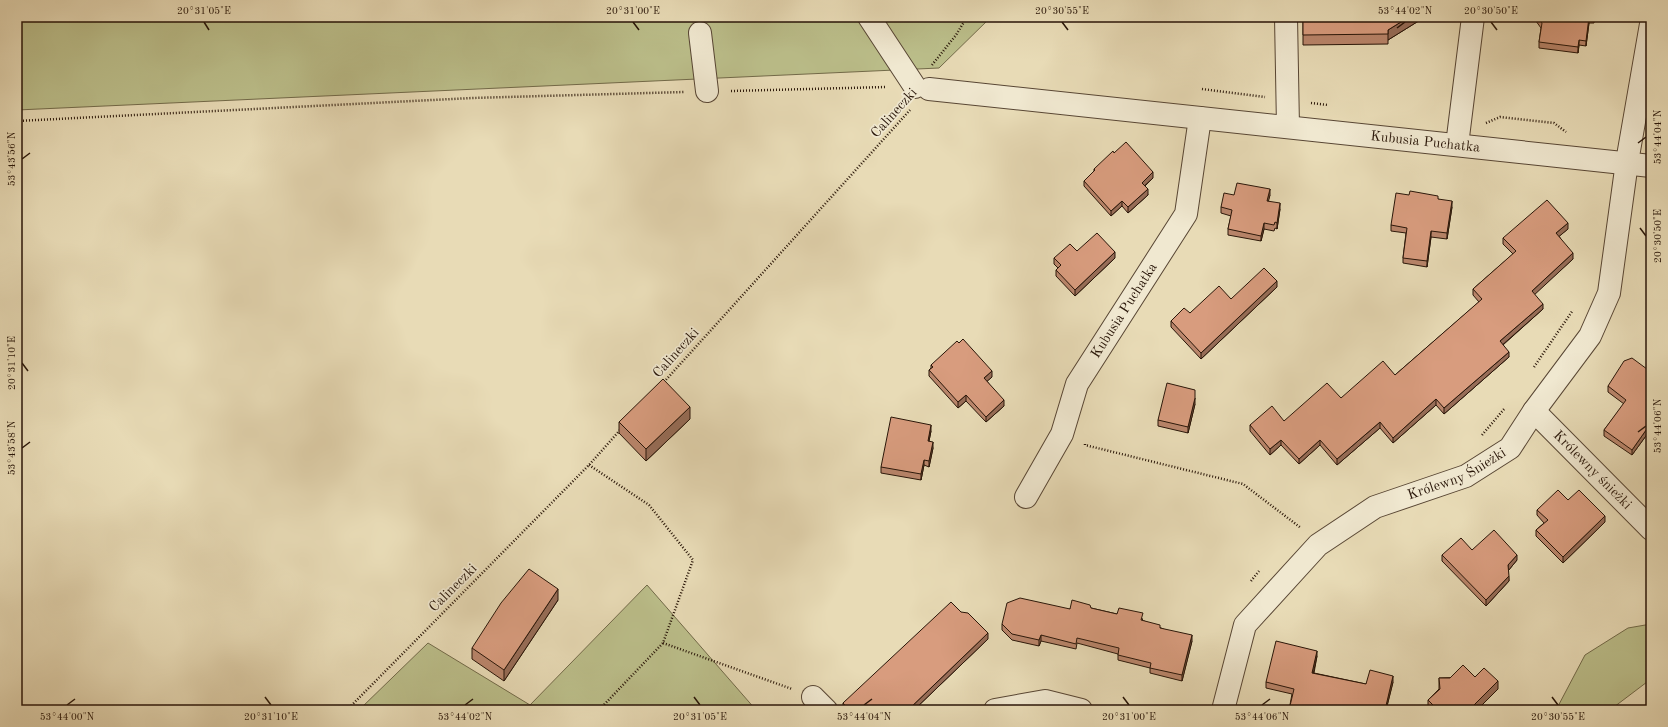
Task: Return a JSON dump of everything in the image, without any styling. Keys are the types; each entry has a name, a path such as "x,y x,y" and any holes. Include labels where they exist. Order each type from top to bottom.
{"street":[{"path":"869,17 922,88"},
{"path":"1286,17 1288,127"},
{"path":"1457,145 1472,17"},
{"name":"Królewny Śnieżki","path":"1223,710 1245,625 1318,545 1375,508 1466,476 1510,448 1534,411 1590,336 1609,293 1627,162 1651,24"},
{"path":"700,33 707,91"},
{"name":"Kubusia Puchatka","path":"922,88 1627,162 1651,166"},
{"name":"Kubusia Puchatka","path":"1026,497 1062,434 1077,384 1186,214 1200,118"},
{"name":"Królewny śnieżki","path":"1534,411 1651,530"},
{"path":"994,710 1045,701 1081,710"}],"path":[{"name":"Calineczki","path":"663,383 922,88 967,17"},
{"path":"17,121 472,98 707,91 922,88"},
{"path":"1202,89 1335,106"},
{"path":"1460,121 1483,124 1500,117 1554,123 1571,136"},
{"path":"1534,368 1577,305"},
{"path":"1480,439 1508,405"},
{"name":"Calineczki","path":"347,710 589,465 626,424"},
{"path":"1086,437 1085,445 1243,484 1306,532"},
{"path":"589,465 649,505 693,560 663,643 599,710"},
{"path":"1250,582 1260,571"},
{"path":"663,643 820,703"}],"green space":[{"path":"17,17 991,17 939,68 17,110"},
{"path":"647,585 756,710 359,710 428,643 530,705"},
{"path":"1651,624 1651,686 1647,682 1610,710 1556,710 1585,655 1628,628"}],"building":[{"path":"1303,17 1409,17 1388,30 1388,34 1303,35"},
{"path":"1537,17 1589,17 1586,41 1579,40 1578,47 1539,42 1542,23"},
{"path":"1126,142 1153,172 1142,183 1148,189 1128,207 1122,201 1111,211 1084,181 1113,151 1114,153"},
{"path":"1237,183 1270,189 1267,201 1280,203 1277,223 1275,222 1274,225 1264,223 1261,236 1228,229 1232,210 1221,207 1224,193 1234,195"},
{"path":"1410,191 1438,196 1438,199 1452,201 1447,233 1431,231 1427,261 1403,258 1407,228 1391,225 1396,193 1409,195"},
{"path":"1547,200 1568,223 1556,233 1573,253 1532,291 1543,304 1500,341 1509,352 1444,408 1436,399 1393,438 1380,422 1337,459 1320,440 1299,459 1281,440 1270,449 1250,425 1272,406 1284,421 1327,383 1341,398 1383,361 1395,375 1482,299 1473,289 1516,251 1503,238"},
{"path":"1097,233 1115,252 1075,290 1056,270 1061,265 1054,258 1070,244 1077,251"},
{"path":"1264,268 1277,281 1201,353 1171,321 1184,308 1190,313 1219,286 1231,299"},
{"path":"963,339 992,371 984,378 1004,400 986,417 966,395 958,402 929,370 933,367 931,365 957,341 959,343"},
{"path":"1632,358 1651,372 1651,423 1632,450 1604,430 1626,400 1608,386 1624,361"},
{"path":"663,379 690,407 646,449 619,422"},
{"path":"1167,383 1195,390 1195,398 1188,427 1158,420"},
{"path":"891,417 931,425 928,441 933,442 929,461 924,460 921,474 881,467"},
{"path":"1558,490 1568,500 1579,490 1605,516 1563,557 1536,530 1548,520 1537,510"},
{"path":"1494,530 1517,555 1508,565 1509,576 1486,600 1442,555 1461,538 1472,550"},
{"path":"529,569 558,589 504,670 472,648 501,603"},
{"path":"1020,598 1070,609 1072,600 1090,605 1091,608 1117,614 1119,608 1143,613 1141,620 1160,625 1160,628 1192,635 1182,675 1150,668 1151,663 1118,655 1119,648 1077,638 1076,644 1041,635 1039,640 1012,634 1002,624 1007,603"},
{"path":"951,602 961,612 968,613 988,633 908,710 849,710 843,703"},
{"path":"1276,641 1317,651 1312,673 1366,684 1370,670 1393,676 1385,710 1289,710 1294,689 1266,682"},
{"path":"1463,665 1475,677 1484,668 1498,681 1469,710 1438,710 1428,700 1440,689 1439,678 1450,678"}]}
